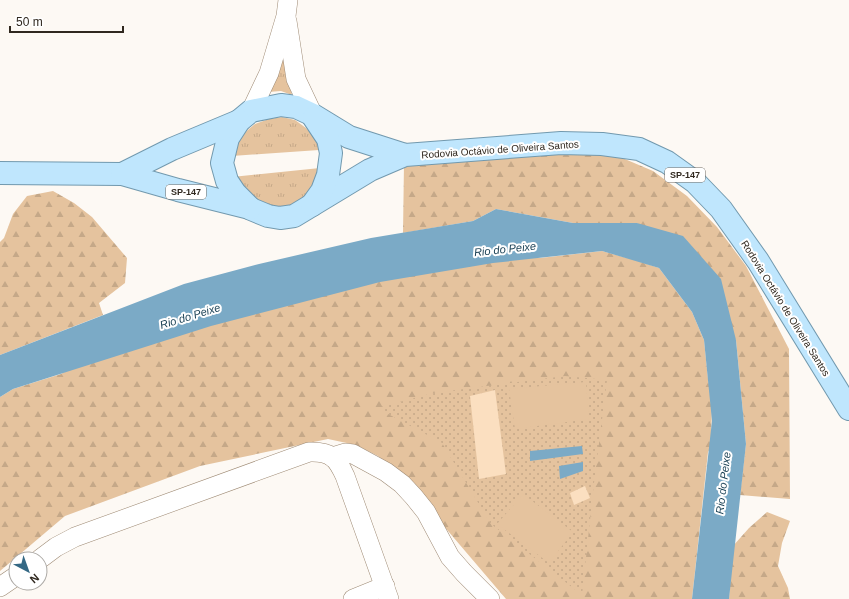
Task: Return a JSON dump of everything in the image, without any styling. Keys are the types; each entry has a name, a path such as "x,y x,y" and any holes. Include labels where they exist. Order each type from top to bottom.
{"main road":[{"path":"281,105 296,107 313,115 328,138 331,153 328,175 322,191 312,206 294,216 280,218 268,216 251,209 235,193 227,181 222,163 228,138 245,116 281,105"},
{"name":"Rodovia Octávio de Oliveira Santos","path":"313,115 349,137 405,155"},
{"name":"SP-147","path":"122,174 172,149 245,116"},
{"name":"Rodovia Octávio de Oliveira Santos","path":"312,206 370,170 405,155 561,143 602,144 639,149 667,162 695,182 721,209 758,261 849,409"},
{"name":"SP-147","path":"0,173 122,174 251,209"}],"street":[{"path":"287,8 296,79 313,115"},
{"path":"245,116 269,73 287,8"},
{"path":"48,554 75,537 310,452 318,452 332,457 339,464 346,476 387,593 353,599"},
{"path":"332,457 353,454 386,472 402,484 426,512 450,557 464,574 490,599"}],"green space":[{"path":"283,58 292,95 281,91 268,92"},
{"path":"282,117 295,120 306,128 315,138 319,150 232,156 234,147 243,134 255,124 269,119"},
{"path":"578,151 613,154 653,171 687,196 717,227 746,266 789,349 790,499 740,495 746,444 736,340 637,223 573,223 496,209 473,221 403,233 404,163"},
{"path":"320,168 310,193 285,209 254,202 232,177"},
{"path":"53,191 74,203 92,217 127,258 125,283 99,303 103,315 0,355 0,242 4,238 13,214 27,196"},
{"path":"602,251 627,258 637,259 641,262 659,268 692,312 704,340 712,402 711,447 708,452 692,599 506,599 396,470 378,456 356,445 328,439 200,466 65,516 24,551 8,551 8,564 0,571 0,397 13,389 61,374 77,365 386,272 486,258 540,258"},
{"path":"565,376 607,380 582,595 491,524 442,443 377,408 433,393"},
{"path":"586,382 589,419 515,429 509,389"},
{"path":"523,494 573,532 549,563 497,524"},
{"path":"767,512 790,521 782,543 778,566 788,588 790,599 729,599 733,546 749,528"}],"water":[{"name":"Rio do Peixe","path":"496,209 573,223 637,223 683,236 721,279 736,340 746,444 729,599 692,599 712,421 704,340 692,312 659,268 602,251 493,263 380,282 211,326 13,389 0,397 0,355 184,284 259,264 371,238 473,221"},
{"path":"582,446 583,454 530,461 530,451"},
{"path":"583,462 583,471 560,479 559,466"}],"building":[{"path":"495,390 506,474 479,479 470,396"},
{"path":"585,486 590,498 574,505 570,493"}]}
